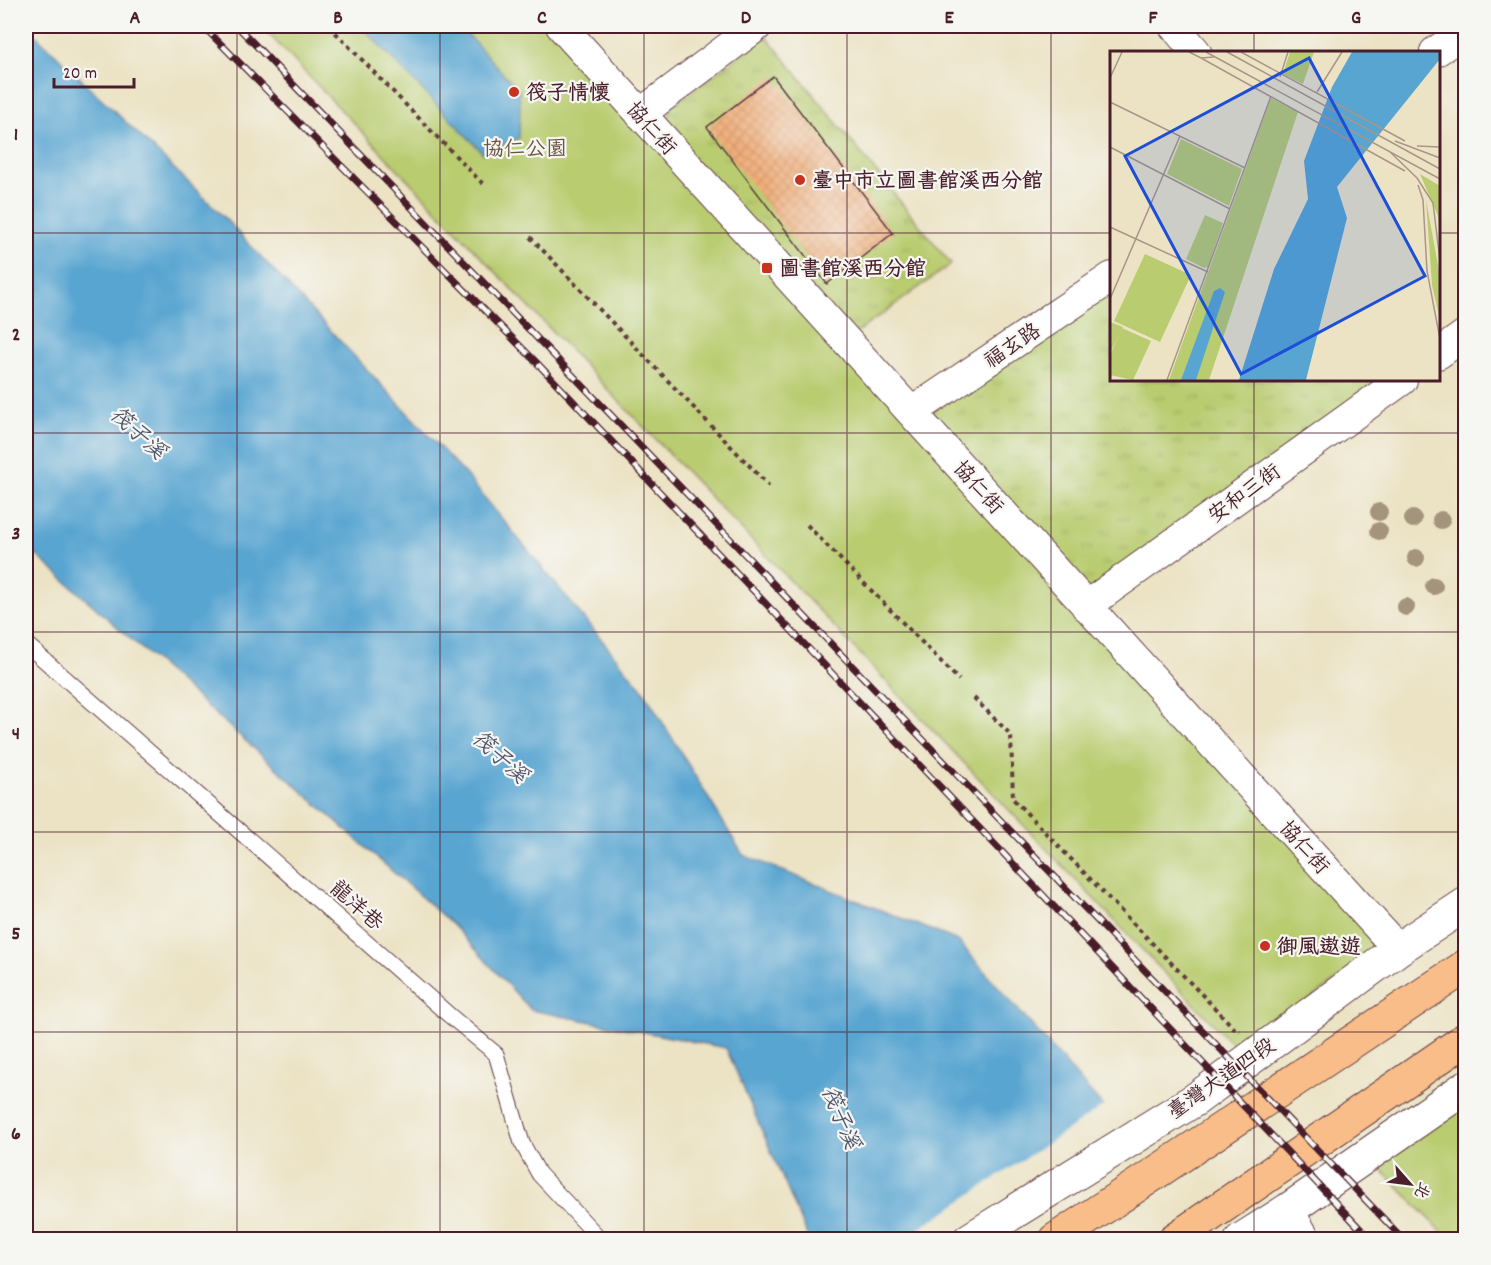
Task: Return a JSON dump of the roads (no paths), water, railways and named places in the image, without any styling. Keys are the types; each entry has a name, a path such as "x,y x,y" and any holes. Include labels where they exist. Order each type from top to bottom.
{"main road":[{"name":"臺灣大道四段","path":"1055,1239 1466,966"},
{"path":"1174,1239 1276,1192 1465,1041"}],"street":[{"name":"協仁街","path":"561,26 1398,949"},
{"path":"640,114 757,26"},
{"path":"1174,26 1195,51"},
{"path":"1436,51 1466,31"},
{"name":"福玄路","path":"912,412 1110,278"},
{"name":"安和三街","path":"1086,606 1401,381"},
{"name":"臺灣大道四段","path":"969,1239 1196,1099 1398,949 1466,904"},
{"path":"1241,1239 1276,1192 1466,1087"},
{"path":"1276,1192 1306,1239"}],"lane":[{"name":"龍洋巷","path":"26,644 496,1054 522,1143 539,1174 601,1239"}],"water":[{"name":"筏子溪","path":"26,26 218,211 465,474 643,690 743,855 958,941 1219,1239 809,1239 726,1048 531,1010 454,926 26,546"},
{"path":"361,26 460,26 519,91 519,138 483,153"}],"railway":[{"path":"203,26 537,363 1371,1240"},
{"path":"237,26 1404,1240"}],"place":[{"name":"筏子情懷","path":"514,92"},
{"name":"臺中市立圖書館溪西分館","path":"800,180"},
{"name":"圖書館溪西分館","path":"767,268"},
{"name":"御風遨遊","path":"1265,946"}],"park label":[{"name":"協仁公園","path":"525,148"}]}
